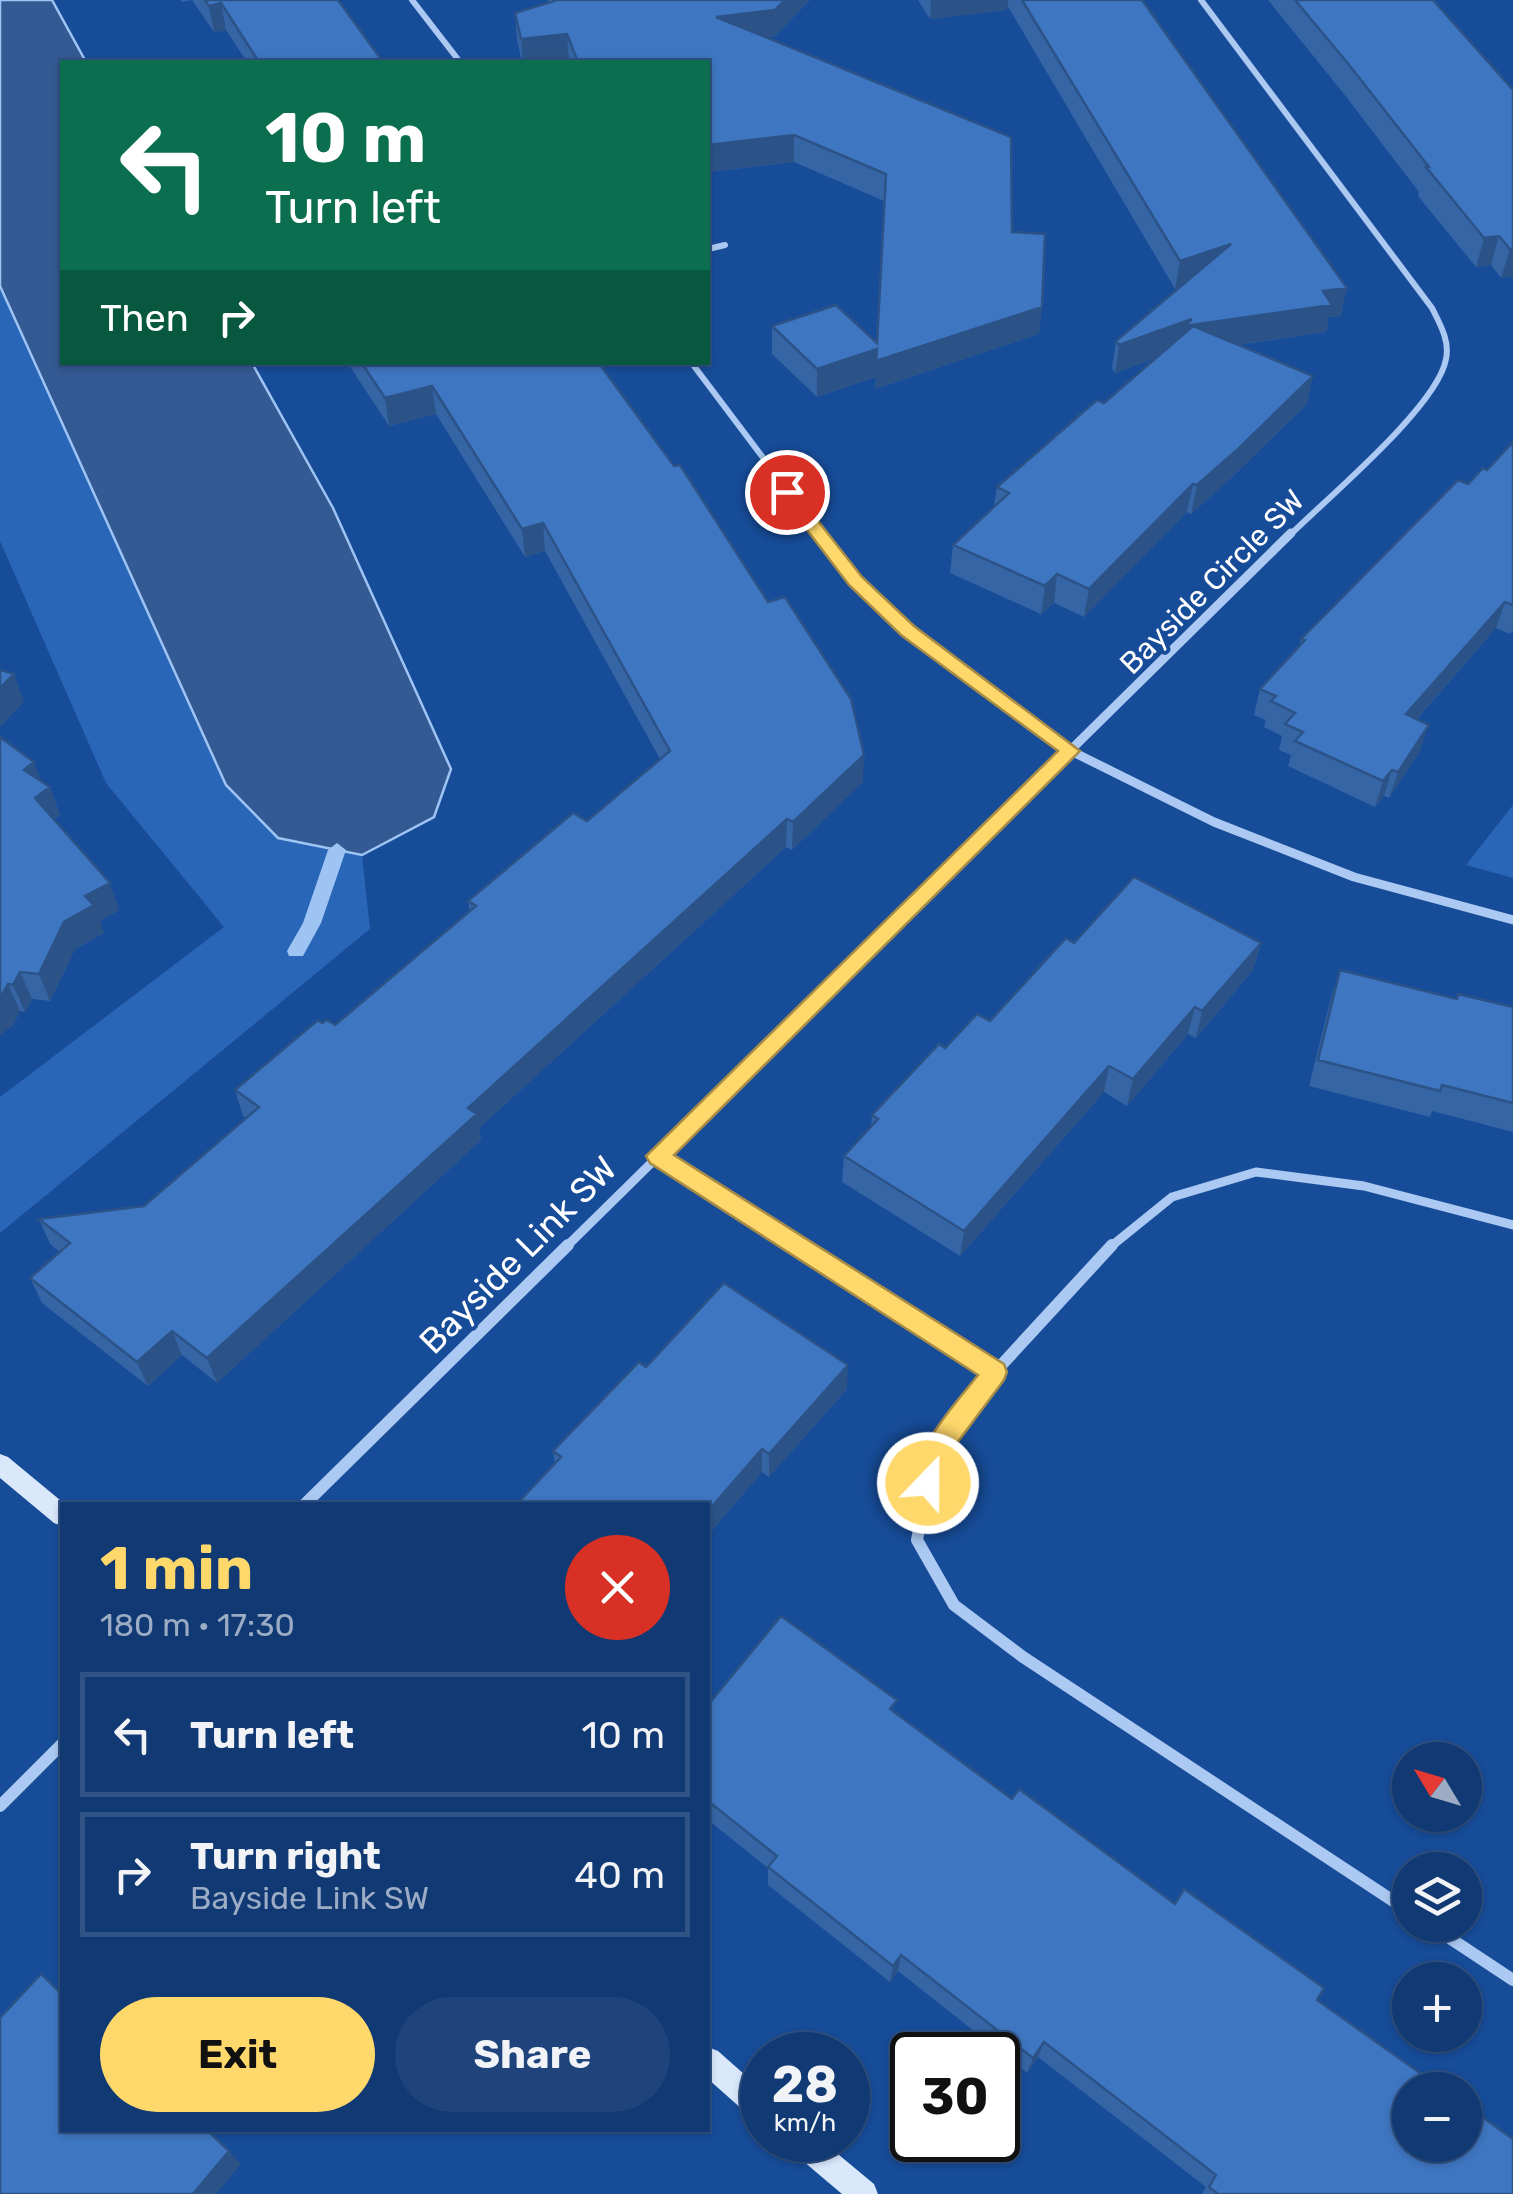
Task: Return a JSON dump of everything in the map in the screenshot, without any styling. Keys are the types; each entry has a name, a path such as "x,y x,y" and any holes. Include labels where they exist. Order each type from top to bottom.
{"street":[{"path":"412,0 458,60"},
{"name":"Bayside Circle SW","path":"1070,751 1417,410 1450,358 1446,334 1432,308 1202,0"},
{"path":"710,248 724,244"},
{"path":"694,365 856,581 908,631 1070,751 1214,822 1354,877 1513,920"},
{"name":"Bayside Link SW","path":"307,1502 1070,751"},
{"path":"658,1156 995,1372"},
{"path":"1392,1900 1023,1657 954,1605 917,1540 933,1455 995,1372 1104,1252 1172,1198 1256,1172 1364,1186 1513,1225"},
{"path":"0,1464 60,1514"},
{"path":"0,1806 60,1746"},
{"path":"1456,1942 1513,1980"},
{"path":"710,2063 740,2089"},
{"path":"826,2162 864,2194"}],"shaded area":[{"path":"0,0 52,0 85,60 60,60 60,365 253,365 333,508 451,769 434,817 362,855 278,838 226,785 0,286"},
{"path":"0,286 226,785 278,838 362,855 370,929 0,1233 0,1097 224,927 106,783 0,541"},
{"path":"1513,805 1513,878 1466,865"}],"building":[{"path":"205,0 338,0 382,60 258,60 221,3 209,6"},
{"path":"785,0 775,10 716,17 1011,137 1012,232 1045,234 1042,307 876,361 877,349 817,369 772,326 836,305 877,343 886,174 794,135 710,145 710,60 577,60 567,34 521,39 515,13 554,1"},
{"path":"1022,0 1142,0 1347,288 1323,291 1332,305 1184,326 1192,319 1119,345 1116,341 1231,244 1180,261"},
{"path":"1295,0 1433,0 1513,90 1513,249 1499,236 1484,238"},
{"path":"1193,326 1313,376 1238,449 1197,485 1193,484 1089,589 1057,574 1045,586 953,545 1009,493 997,487 1097,400 1104,403"},
{"path":"363,365 600,365 674,466 680,465 768,602 785,597 851,699 864,755 793,822 787,819 468,1108 477,1114 207,1358 172,1331 137,1362 30,1278 70,1243 39,1219 144,1206 259,1107 235,1090 318,1020 335,1025 476,906 468,901 573,813 587,821 670,751 543,523 522,529 432,386 385,398"},
{"path":"1513,442 1513,605 1505,602 1406,714 1429,725 1398,772 1392,770 1383,781 1295,741 1303,732 1285,724 1295,713 1271,701 1276,696 1260,689 1305,640 1301,639 1458,480 1468,484"},
{"path":"0,670 14,674 0,688"},
{"path":"0,737 34,762 24,770 50,787 35,798 110,883 85,896 94,905 64,922 39,974 20,972 0,999"},
{"path":"1134,877 1261,943 1202,1011 1195,1007 1133,1079 1109,1066 964,1231 844,1156 878,1119 872,1115 939,1044 945,1048 977,1014 990,1021 1066,938 1074,943"},
{"path":"1340,970 1457,999 1458,994 1513,1007 1513,1103 1442,1085 1440,1091 1318,1060"},
{"path":"724,1283 848,1365 769,1454 762,1449 710,1509 710,1502 519,1502 561,1457 553,1451 639,1362 646,1367"},
{"path":"781,1616 897,1700 890,1709 1012,1799 1019,1789 1175,1904 1184,1889 1324,1988 1317,2000 1419,2072 1392,2072 1392,2162 1482,2162 1482,2117 1513,2139 1513,2194 1218,2194 1209,2187 1216,2175 1044,2042 1033,2058 1020,2048 1020,2032 1000,2032 901,1955 893,1966 768,1867 777,1856 710,1803 710,1703"},
{"path":"41,1974 60,1992 60,2132 209,2132 229,2151 193,2194 0,2194 0,2018"}],"waterway":[{"path":"296,951 312,923 337,850"}],"route":[{"path":"787,492 856,581 908,631 1070,751 658,1156 995,1372 933,1455 928,1483"}]}
